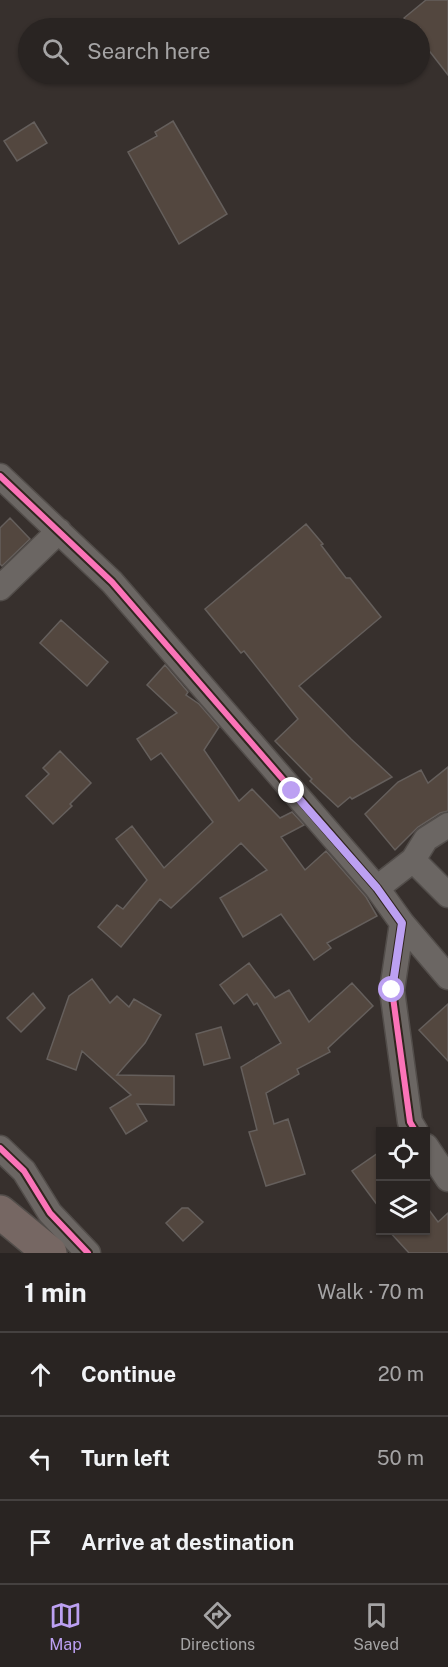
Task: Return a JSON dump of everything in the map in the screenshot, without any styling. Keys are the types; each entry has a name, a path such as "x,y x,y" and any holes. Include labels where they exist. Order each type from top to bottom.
{"highway":[{"path":"0,1212 50,1253"}],"street":[{"path":"0,476 112,582 377,888 402,923 448,977"},
{"path":"0,588 59,531"},
{"path":"377,888 413,860 426,840 448,825"},
{"path":"413,860 448,895"},
{"path":"402,923 392,990 410,1122 413,1127"},
{"path":"0,1148 24,1171 50,1213 88,1253"},
{"path":"430,1152 448,1179"}],"building":[{"path":"426,0 448,0 448,75 430,52 430,18 404,18"},
{"path":"173,121 227,214 179,244 128,152 157,136 155,132"},
{"path":"34,122 47,143 17,161 4,141"},
{"path":"10,518 30,539 2,566 0,564 0,528"},
{"path":"306,524 346,578 350,578 381,617 299,686 392,777 352,799 350,797 338,807 310,781 312,779 275,741 298,719 244,651 241,653 205,609"},
{"path":"61,620 108,662 87,686 40,643"},
{"path":"165,665 188,692 186,695 199,704 219,727 204,750 239,801 252,789 280,818 292,812 304,825 281,837 305,870 326,851 366,897 377,916 327,943 331,948 314,960 281,914 243,937 220,898 267,870 241,843 171,908 160,899 121,947 98,927 117,905 123,909 147,880 116,839 132,826 164,868 213,822 161,753 151,760 137,739 177,713 147,685"},
{"path":"60,751 91,783 53,824 26,796 49,774 43,768"},
{"path":"448,767 448,811 440,813 418,827 395,850 365,814 398,782 421,770 428,783"},
{"path":"249,963 275,998 289,990 309,1022 352,983 373,1006 328,1048 330,1052 297,1069 299,1074 266,1093 274,1124 288,1119 305,1174 266,1186 249,1132 257,1130 241,1067 281,1043 257,1003 254,1005 247,994 234,1004 220,985"},
{"path":"92,979 110,1003 117,996 129,1007 134,999 161,1015 145,1043 117,1075 174,1076 174,1105 137,1104 147,1121 126,1134 110,1108 131,1095 82,1051 76,1070 47,1059 69,996"},
{"path":"33,993 45,1008 21,1032 7,1018"},
{"path":"448,1004 448,1061 419,1030"},
{"path":"221,1027 230,1058 204,1065 196,1034"},
{"path":"376,1154 376,1203 352,1171"},
{"path":"182,1208 188,1208 203,1222 183,1241 166,1223"},
{"path":"430,1211 438,1222 448,1213 448,1253 409,1253 393,1235 430,1235"}],"cycle path":[{"path":"0,476 112,582 377,888 402,923 392,990 410,1122 413,1127"},
{"path":"0,1148 24,1171 50,1213 88,1253"}],"route":[{"path":"292,791 377,888 402,923 392,990"}]}
